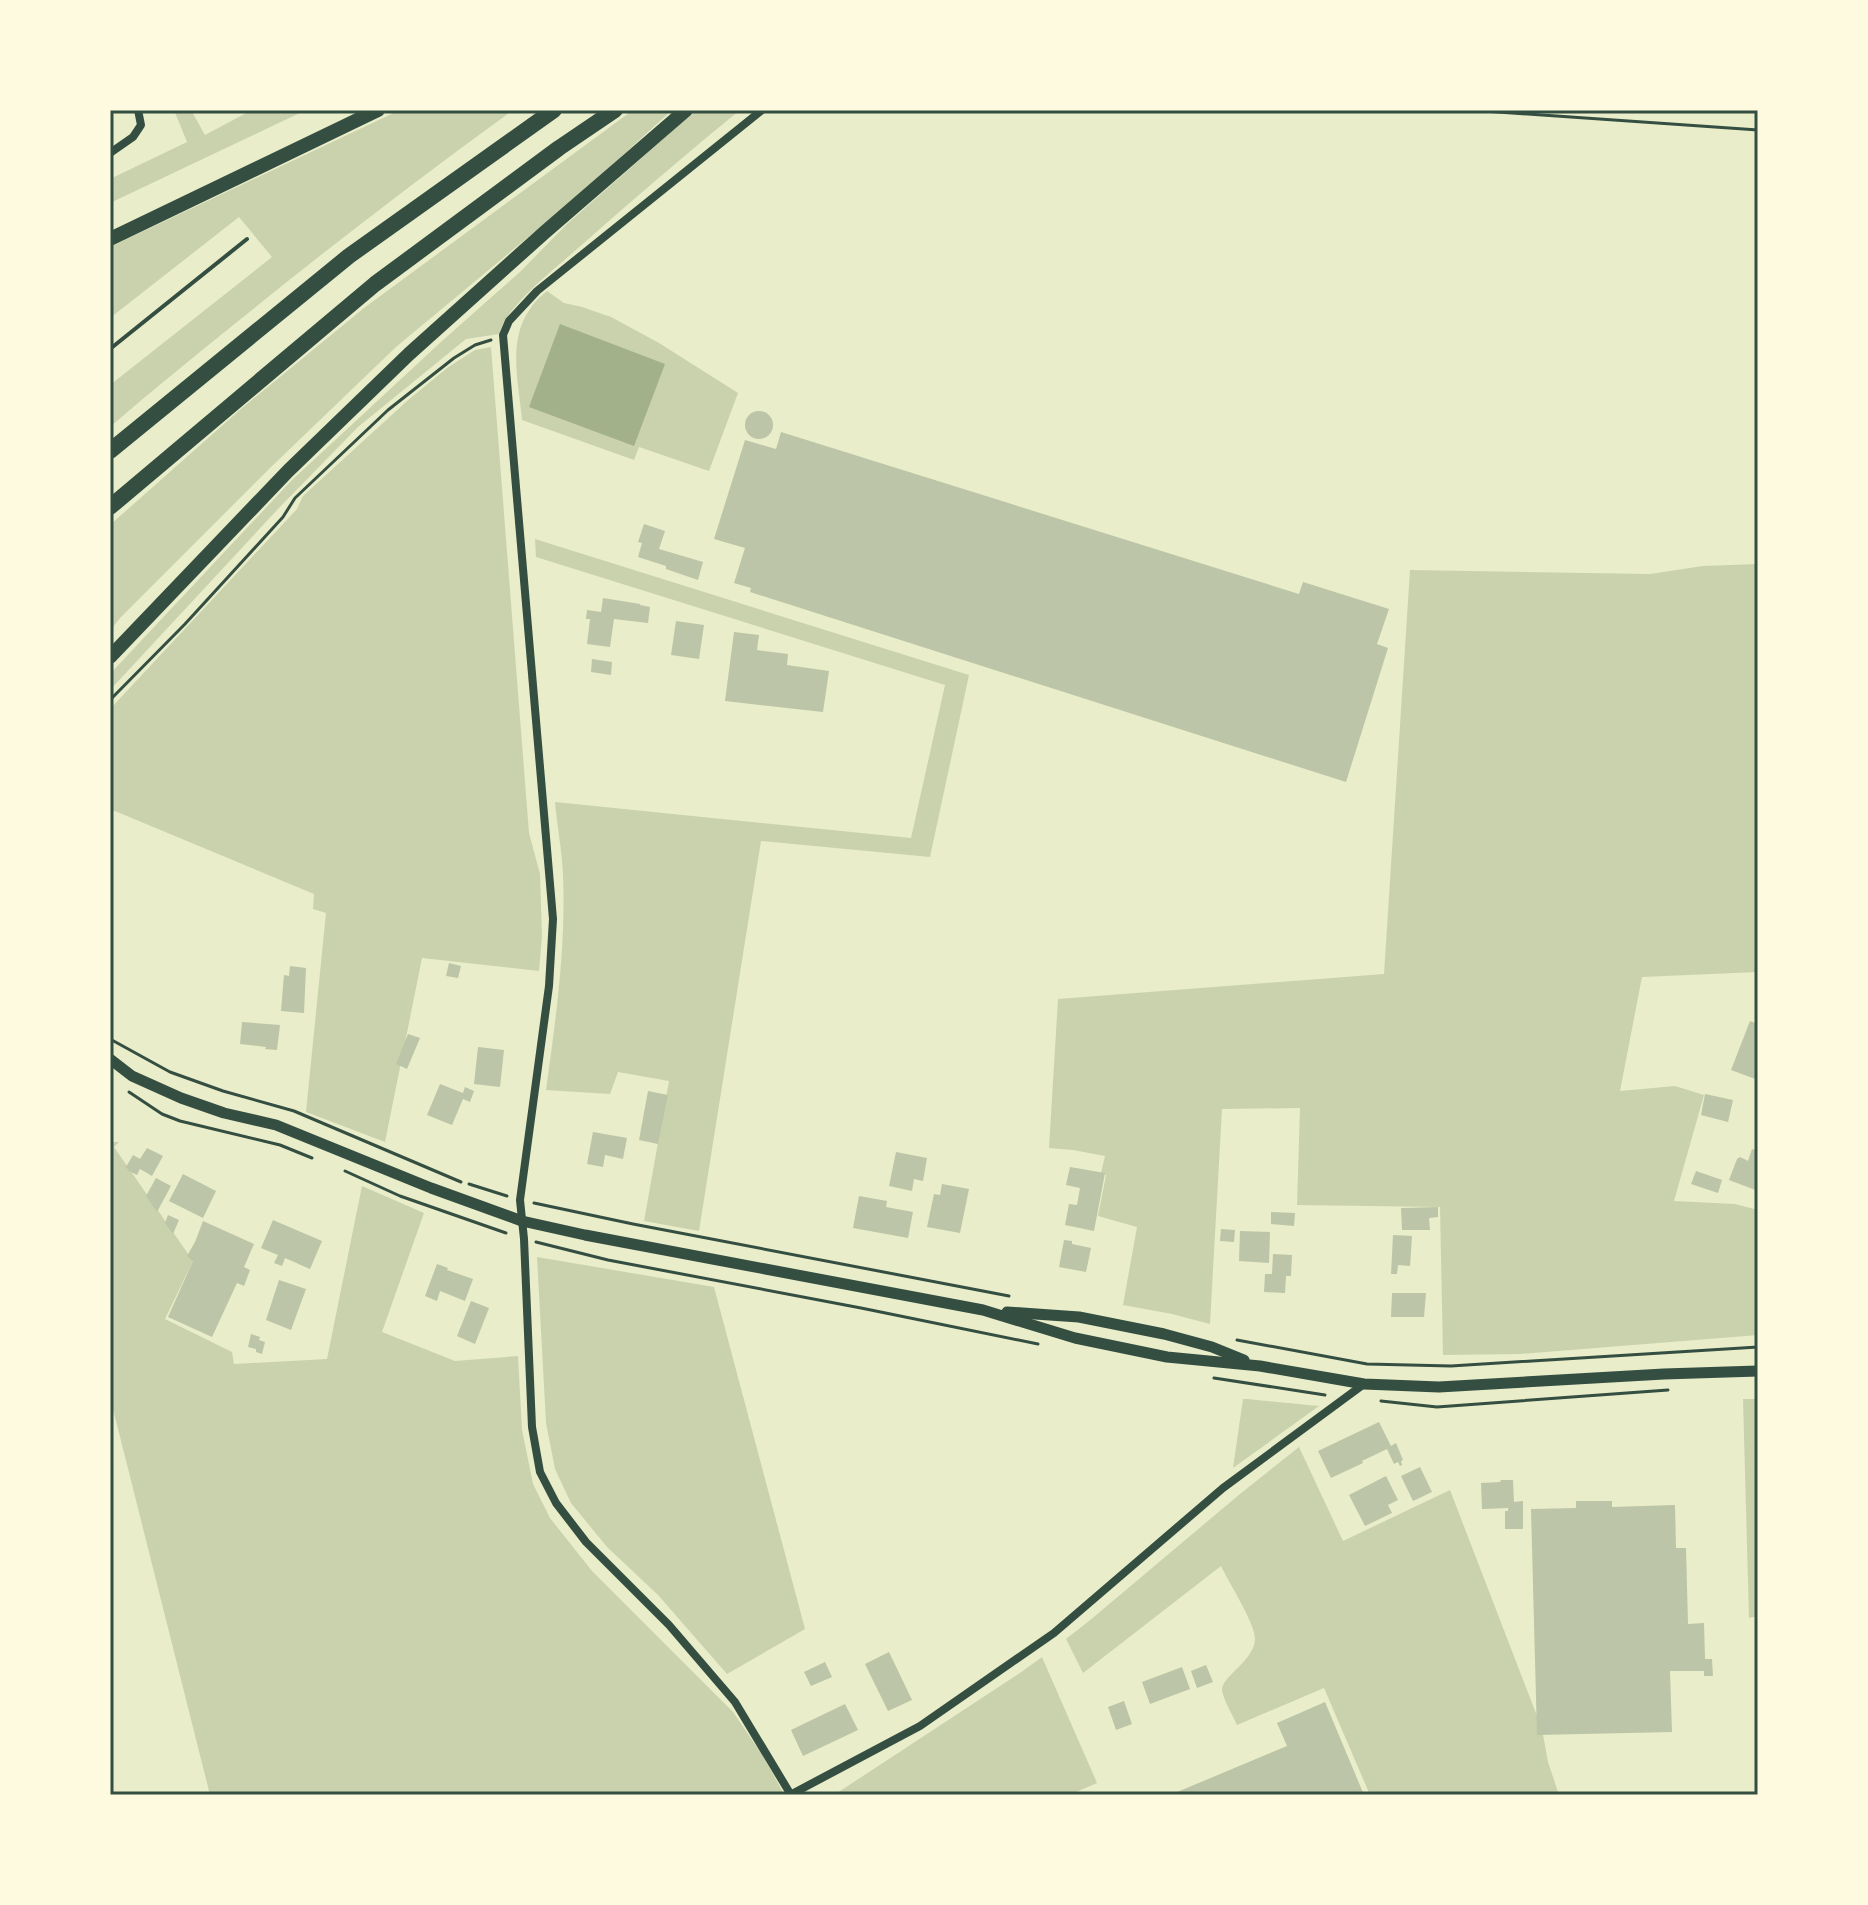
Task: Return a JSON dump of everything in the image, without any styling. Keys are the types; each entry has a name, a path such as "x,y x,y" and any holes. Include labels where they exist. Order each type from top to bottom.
{"highway":[{"path":"110,451 349,256 554,110"},
{"path":"110,507 375,284 615,110"}],"main road":[{"path":"110,239 378,110"},
{"path":"110,657 288,471 409,354 686,110"}],"street":[{"path":"110,153 133,137 141,125 138,110"},
{"path":"762,110 537,291 509,321 503,336 553,919 549,986 520,1200 532,1427 540,1472 556,1503 586,1542 669,1625 735,1702 790,1795 920,1726 1054,1633 1223,1488 1364,1384"},
{"path":"110,1059 132,1076 181,1098 224,1113 276,1125 522,1221 983,1310 1075,1338 1167,1357 1260,1366 1364,1384 1439,1387 1758,1371"},
{"path":"983,1310 1079,1317 1150,1331 1212,1347 1260,1366"}],"lane":[{"path":"110,349 247,239"}],"path":[{"path":"1469,110 1758,130"},
{"path":"110,700 185,624 323,469 436,371 475,345 503,336"},
{"path":"110,1039 119,1045"},
{"path":"121,1086 162,1114 280,1145 318,1160"},
{"path":"344,1171 400,1196 524,1239 608,1260 1039,1344"},
{"path":"520,1200 1021,1298"},
{"path":"1225,1338 1367,1364 1451,1366 1758,1347"},
{"path":"1206,1376 1346,1398"}],"shaded area":[{"path":"174,110 191,110 205,135 252,110 306,110 110,203 110,179 187,142"},
{"path":"400,110 513,110 305,268 110,427 110,385 272,257 239,217 110,318 110,247"},
{"path":"633,110 672,110 586,189 396,347 270,468 110,631 110,525 242,408 364,308"},
{"path":"696,110 740,110 532,288 503,323 499,334 466,339 358,427 110,690 110,674 291,481 520,272 567,224"},
{"path":"547,291 564,303 611,317 738,393 709,471 639,447 634,460 522,420 516,363 519,335 532,306"},
{"path":"560,324 665,364 634,446 529,407"},
{"path":"491,347 529,833 540,874 542,936 539,971 422,958 385,1142 306,1112 326,913 313,909 314,894 110,809 110,709 297,509 303,496 447,368 475,350"},
{"path":"535,539 969,675 930,857 761,841 699,1231 644,1221 669,1081 618,1072 610,1094 546,1090 557,1009 564,902 555,802 911,838 945,685 536,557"},
{"path":"1758,564 1758,972 1642,977 1620,1091 1675,1086 1704,1095 1674,1201 1735,1204 1758,1210 1758,1335 1521,1354 1443,1355 1440,1207 1297,1205 1300,1108 1222,1109 1210,1324 1123,1305 1137,1227 1098,1216 1106,1175 1101,1173 1105,1156 1049,1148 1058,999 1384,974 1410,570 1650,574 1703,566"},
{"path":"110,1142 119,1142 114,1147 193,1261 165,1319 232,1352 234,1364 327,1359 362,1186 424,1213 382,1332 455,1361 518,1356 522,1430 533,1484 550,1518 592,1571 733,1712 784,1794 210,1795 110,1397"},
{"path":"537,1257 714,1287 805,1629 727,1674 658,1595 607,1547 571,1503 555,1469 546,1423"},
{"path":"1243,1399 1247,1399 1319,1406 1233,1468"},
{"path":"1743,1399 1758,1399 1758,1616 1749,1618"},
{"path":"1299,1447 1343,1541 1450,1490 1542,1729 1548,1762 1559,1795 1370,1795 1324,1688 1237,1725 1226,1703 1223,1685 1250,1654 1255,1639 1246,1613 1221,1566 1083,1673 1066,1639"},
{"path":"1042,1657 1097,1783 1069,1795 834,1795 1020,1673"}],"building":[{"path":"759,411 769,415 773,425 769,435 759,439 749,435 745,425 749,415"},
{"path":"781,432 1299,594 1303,582 1389,609 1377,644 1388,648 1346,782 750,592 751,588 734,583 745,548 714,539 745,440 776,449"},
{"path":"644,524 665,531 659,549 703,562 698,580 638,557 642,543 638,542"},
{"path":"603,598 650,607 648,623 614,619 610,647 587,644 590,619 586,619 587,610 601,612"},
{"path":"676,621 704,625 699,659 671,655"},
{"path":"734,632 759,635 757,650 788,654 787,665 829,671 823,712 725,701"},
{"path":"592,659 612,662 611,675 591,672"},
{"path":"449,963 461,966 458,978 446,976"},
{"path":"290,966 306,968 304,1013 281,1011 284,975 289,976"},
{"path":"1750,1021 1758,1024 1758,1080 1731,1070"},
{"path":"242,1022 280,1025 277,1050 240,1044"},
{"path":"408,1034 420,1038 407,1069 396,1064"},
{"path":"478,1047 504,1050 500,1087 474,1084"},
{"path":"440,1084 463,1093 465,1087 474,1091 470,1102 463,1099 452,1125 427,1115"},
{"path":"648,1091 668,1095 658,1144 639,1140"},
{"path":"1705,1094 1733,1100 1728,1122 1701,1115"},
{"path":"593,1132 627,1138 623,1159 605,1155 603,1167 587,1164"},
{"path":"147,1148 163,1156 152,1176 140,1169 137,1175 129,1171 126,1167 133,1155 140,1159"},
{"path":"1752,1149 1758,1151 1758,1191 1729,1180 1737,1159 1740,1157 1748,1161"},
{"path":"896,1152 927,1158 923,1181 914,1179 912,1191 889,1186"},
{"path":"1070,1167 1105,1173 1094,1231 1065,1225 1069,1204 1077,1205 1080,1188 1066,1185"},
{"path":"1696,1171 1722,1180 1718,1193 1691,1184"},
{"path":"183,1174 216,1191 203,1218 169,1201"},
{"path":"156,1178 171,1186 157,1212 146,1196"},
{"path":"942,1184 969,1189 960,1233 927,1227 934,1194 940,1195"},
{"path":"859,1196 887,1201 886,1207 913,1212 908,1238 853,1228"},
{"path":"1438,1207 1438,1217 1429,1218 1430,1230 1402,1230 1401,1208"},
{"path":"1271,1212 1295,1213 1294,1226 1271,1224"},
{"path":"168,1215 179,1220 173,1234 165,1223"},
{"path":"273,1220 322,1241 310,1269 285,1258 282,1266 274,1263 278,1255 261,1248"},
{"path":"203,1221 254,1244 244,1267 250,1270 244,1286 237,1283 212,1337 168,1317 193,1261 187,1256"},
{"path":"1221,1229 1235,1230 1234,1242 1220,1241"},
{"path":"1240,1231 1270,1232 1269,1263 1239,1261"},
{"path":"1393,1235 1412,1236 1410,1266 1398,1265 1397,1274 1391,1274"},
{"path":"1064,1240 1091,1248 1086,1272 1059,1267"},
{"path":"1273,1254 1292,1255 1291,1276 1286,1276 1285,1293 1264,1292 1265,1274 1272,1274"},
{"path":"437,1264 473,1279 465,1301 440,1291 437,1301 425,1296"},
{"path":"279,1280 306,1289 291,1330 266,1320"},
{"path":"1392,1293 1426,1293 1424,1317 1391,1317"},
{"path":"471,1301 489,1308 475,1344 457,1336"},
{"path":"251,1334 265,1342 262,1354 248,1347"},
{"path":"1379,1422 1391,1446 1396,1443 1402,1465 1398,1462 1394,1464 1387,1449 1331,1478 1318,1451"},
{"path":"1420,1467 1432,1492 1413,1501 1401,1476"},
{"path":"1386,1476 1398,1500 1388,1505 1392,1513 1365,1526 1349,1495"},
{"path":"1513,1480 1514,1502 1523,1501 1523,1529 1505,1529 1505,1511 1508,1508 1482,1509 1481,1483"},
{"path":"1576,1501 1612,1501 1612,1507 1675,1505 1676,1548 1686,1548 1688,1624 1704,1623 1705,1659 1712,1659 1713,1676 1704,1676 1704,1671 1670,1671 1672,1732 1537,1735 1531,1509 1576,1508"},
{"path":"889,1652 912,1700 888,1711 865,1664"},
{"path":"825,1662 832,1677 811,1686 804,1672"},
{"path":"1206,1665 1213,1682 1197,1688 1191,1671"},
{"path":"1182,1667 1190,1689 1150,1704 1142,1682"},
{"path":"1124,1701 1132,1724 1116,1730 1108,1707"},
{"path":"1325,1702 1364,1795 1170,1795 1287,1746 1277,1723"},
{"path":"845,1704 858,1730 803,1756 791,1730"}]}
